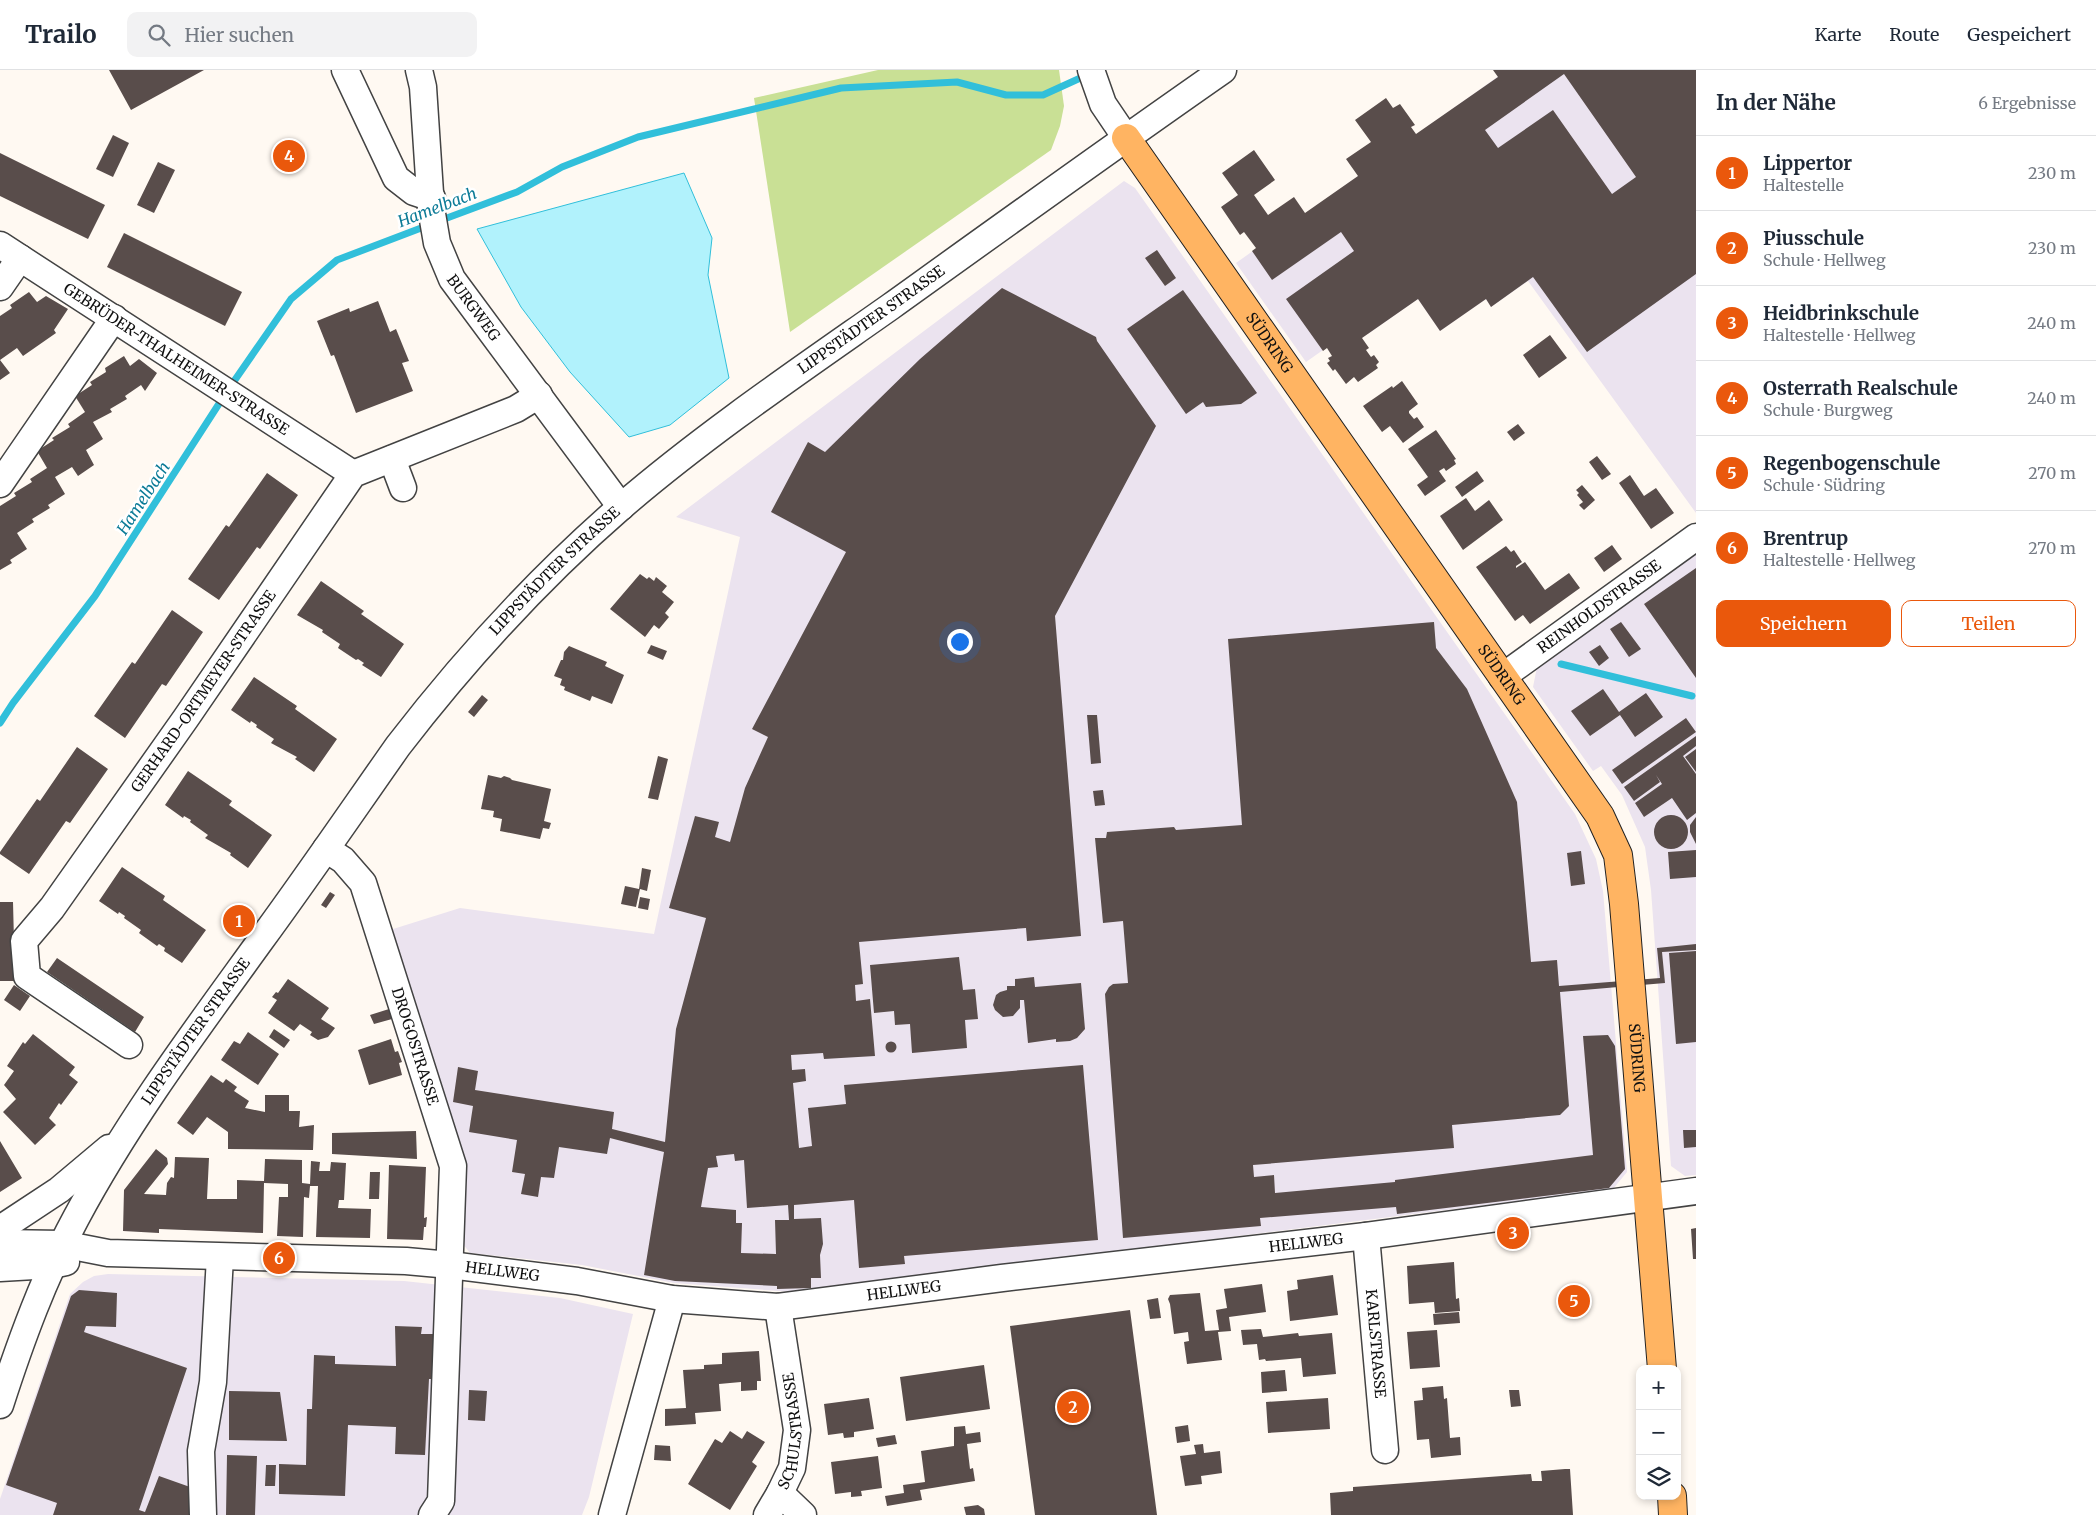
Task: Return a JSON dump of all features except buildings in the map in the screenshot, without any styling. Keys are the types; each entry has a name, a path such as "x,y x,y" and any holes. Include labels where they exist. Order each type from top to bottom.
{"main road":[{"name":"SÜDRING","path":"1126,138 1600,816 1618,855 1624,904 1662,1365"},
{"path":"1672,1500 1673,1515"}],"street":[{"path":"345,70 396,178 432,203"},
{"name":"BURGWEG","path":"419,70 437,243 452,279 621,507"},
{"name":"LIPPSTÄDTER STRASSE","path":"0,1404 24,1330 57,1255 83,1204 125,1135 168,1069 435,698 504,619 551,570 621,507 670,467 808,366 1223,70"},
{"name":"SÜDRING","path":"1095,80 1103,104 1126,138"},
{"path":"0,287 10,251"},
{"name":"GEBRÜDER-THALHEIMER-STRASSE","path":"10,251 353,474"},
{"path":"0,484 114,318"},
{"path":"353,474 516,409 539,395"},
{"path":"392,459 403,488"},
{"name":"GERHARD-ORTMEYER-STRASSE","path":"129,1045 27,976 24,942 52,908 102,837 353,474"},
{"name":"REINHOLDSTRASSE","path":"1502,677 1696,537"},
{"name":"DROGOSTRASSE","path":"326,849 343,860 363,883 453,1166 441,1500 432,1515"},
{"path":"0,1229 59,1190 125,1135"},
{"name":"HELLWEG","path":"57,1255 108,1253 406,1261 450,1264 578,1281 672,1299 778,1307 1002,1278 1366,1236 1696,1191"},
{"name":"KARLSTRASSE","path":"1366,1236 1385,1450"},
{"path":"0,1243 57,1255"},
{"path":"0,1268 57,1255"},
{"path":"202,1515 201,1451 213,1382 220,1257"},
{"path":"612,1515 672,1299"},
{"name":"SCHULSTRASSE","path":"778,1307 797,1430 792,1468 780,1493 803,1515"},
{"path":"767,1515 780,1493"}],"shaded area":[{"path":"1507,70 1696,70 1696,513 1528,281 1491,307 1486,299 1440,331 1418,299 1368,334 1360,324 1306,362 1236,263"},
{"path":"1124,181 1135,188 1575,814 1596,859 1603,891 1627,1172 1613,1189 792,1292 674,1283 582,1265 470,1253 459,1239 390,930 460,908 654,934 740,537 676,517"},
{"path":"1696,552 1696,1175 1685,1176 1671,1166 1651,890 1645,847 1622,795 1601,766 1593,771 1533,687 1537,667"},
{"path":"108,1274 404,1281 560,1298 633,1314 589,1497 582,1515 0,1515 0,1499 70,1294 83,1282 94,1276"}],"green space":[{"path":"878,70 1059,70 1064,106 1060,126 1051,150 790,332 754,98"}],"water":[{"path":"684,173 712,238 708,275 729,378 670,425 629,437 570,372 521,307 477,229"}],"waterway":[{"name":"Hamelbach","path":"439,221 517,192 562,167 638,137 841,88 957,82 1006,95 1043,95 1087,75"},
{"name":"Hamelbach","path":"230,387 291,299 337,260 429,225"},
{"name":"Hamelbach","path":"0,723 13,703 95,596 224,396"},
{"path":"1561,664 1692,696"}],"place":[{"name":"Osterrath Realschule","path":"289,156"},
{"name":"Lippertor","path":"239,921"},
{"name":"Heidbrinkschule","path":"1513,1233"},
{"name":"Brentrup","path":"279,1258"},
{"name":"Regenbogenschule","path":"1574,1301"},
{"name":"Piusschule","path":"1073,1407"}]}
